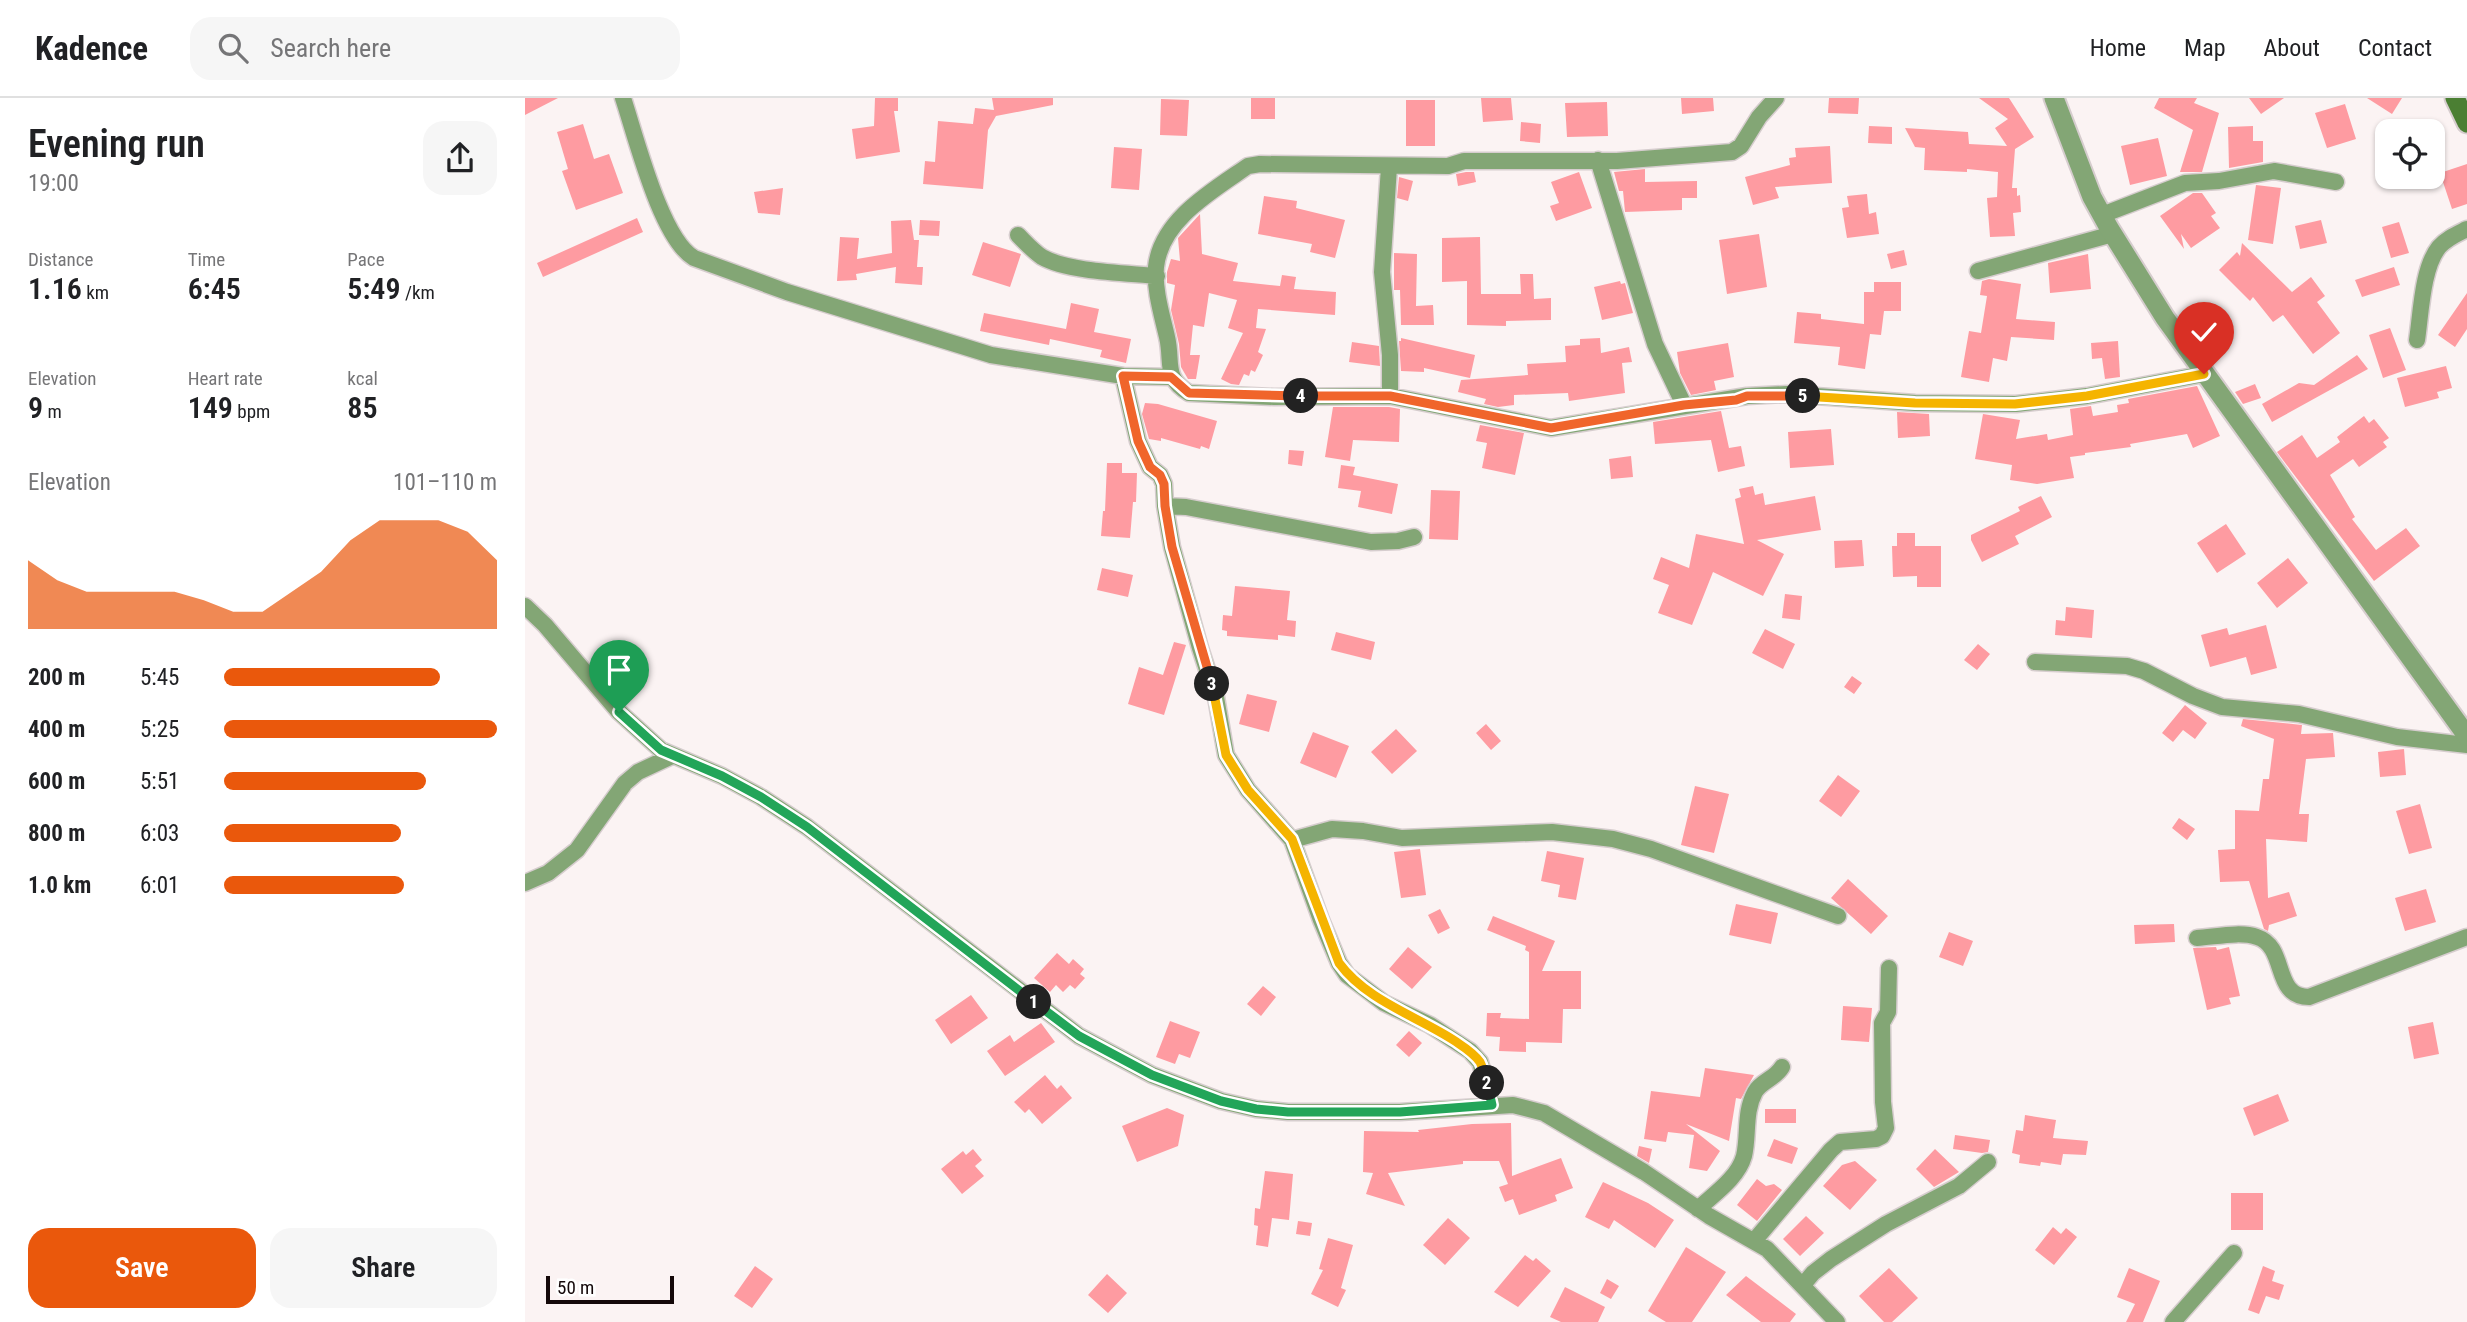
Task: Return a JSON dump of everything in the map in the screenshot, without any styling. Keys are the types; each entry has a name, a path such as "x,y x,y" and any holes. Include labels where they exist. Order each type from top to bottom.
{"main road":[{"path":"2455,98 2467,123"}],"street":[{"path":"623,98 664,219 684,252 694,258 787,292 991,355 1123,376 1171,377 1189,393 1274,397 1390,396 1551,428 1684,405 1769,394 1915,403 2015,404 2087,396 2204,374"},
{"path":"1171,377 1168,339 1159,300 1159,253 1168,233 1179,219 1248,166 1448,166 1464,161 1598,160 1732,152 1741,146 1759,117 1776,98"},
{"path":"2054,98 2092,197 2165,318 2466,735"},
{"path":"1598,160 1655,344 1684,405"},
{"path":"1389,167 1382,272 1390,396"},
{"path":"2102,215 2185,183 2219,181 2274,171 2336,182"},
{"path":"2417,340 2423,292 2438,249 2449,238 2467,229"},
{"path":"1978,271 2113,234"},
{"path":"1018,235 1034,252 1062,265 1157,276"},
{"path":"1123,376 1138,441 1150,467 1160,475 1164,484 1172,547 1216,697 1226,755 1248,790 1292,839 1321,920 1347,975 1384,1003 1430,1025 1470,1051 1480,1062 1492,1105"},
{"path":"1165,506 1186,507 1370,542 1398,541 1414,537"},
{"path":"525,606 545,625 619,712 661,750 722,776 773,804 892,891 1079,1036 1152,1075 1221,1101 1256,1109 1288,1112 1400,1112 1513,1105 1551,1116 1567,1129 1644,1172 1698,1209 1767,1249 1837,1322"},
{"path":"2035,662 2127,666 2144,671 2221,707 2299,714 2397,737 2466,735"},
{"path":"525,883 548,873 577,850 631,778 672,756"},
{"path":"1292,839 1332,829 1402,838 1552,832 1613,839 1651,849 1838,916"},
{"path":"2197,938 2254,936 2263,940 2273,951 2291,993 2298,998 2309,998 2467,937"},
{"path":"1754,1241 1840,1142 1877,1139 1886,1128 1882,1023 1888,1012 1889,968"},
{"path":"1698,1209 1737,1171 1744,1157 1749,1106 1756,1089 1777,1075 1782,1067"},
{"path":"1803,1286 1813,1273 1831,1259 1886,1224 1959,1186 1988,1162"},
{"path":"2173,1322 2234,1253"}],"building":[{"path":"525,98 558,98 525,115"},
{"path":"875,98 898,98 898,111 894,111 900,152 856,159 852,129 874,126"},
{"path":"992,98 1053,98 1053,105 996,116 988,130 983,189 923,184 925,161 935,162 938,121 973,124 975,108 994,110"},
{"path":"1251,98 1275,98 1275,119 1251,119"},
{"path":"1481,98 1511,98 1513,120 1483,122"},
{"path":"1681,98 1713,98 1714,111 1682,114"},
{"path":"1829,98 1859,98 1858,114 1828,113"},
{"path":"1979,98 2009,98 2034,137 2015,149 2012,188 2017,188 2017,196 2020,195 2021,212 2013,213 2015,236 1990,237 1987,198 1997,197 1998,172 1967,169 1967,172 1924,170 1925,148 1915,147 1905,128 1968,132 1969,144 2007,146 1995,128 2008,119"},
{"path":"2159,98 2197,98 2194,103 2219,113 2202,172 2180,172 2193,130 2154,108"},
{"path":"2249,98 2284,98 2261,114"},
{"path":"2367,98 2402,98 2392,114"},
{"path":"1161,99 1189,100 1187,136 1160,135"},
{"path":"1406,100 1435,100 1435,146 1406,146"},
{"path":"1607,102 1608,136 1567,137 1565,103"},
{"path":"2345,104 2356,139 2327,148 2315,113"},
{"path":"1521,122 1541,124 1540,143 1520,141"},
{"path":"583,124 594,159 609,154 623,193 576,210 562,171 568,169 557,132"},
{"path":"1869,126 1892,127 1892,144 1868,143"},
{"path":"2253,126 2253,141 2263,141 2263,162 2229,168 2228,127"},
{"path":"2158,138 2167,176 2130,185 2121,146"},
{"path":"1830,146 1832,183 1775,187 1779,198 1753,205 1745,177 1790,165 1789,158 1796,157 1795,148"},
{"path":"1114,147 1142,149 1139,190 1111,188"},
{"path":"2467,164 2467,204 2452,209 2445,188 2445,171"},
{"path":"1645,169 1645,182 1697,181 1697,198 1682,198 1682,210 1625,212 1623,191 1619,191 1614,172"},
{"path":"1474,172 1476,182 1458,186 1456,174"},
{"path":"1579,172 1592,208 1556,221 1550,206 1559,203 1551,182"},
{"path":"1399,177 1413,181 1408,201 1397,198"},
{"path":"2256,185 2281,188 2273,244 2248,240"},
{"path":"783,188 780,215 758,213 754,192"},
{"path":"2193,193 2202,193 2216,213 2211,216 2220,228 2191,248 2181,234 2184,249 2160,216"},
{"path":"1867,194 1869,214 1876,212 1879,234 1847,238 1842,208 1849,207 1847,196"},
{"path":"1264,196 1297,201 1296,208 1345,220 1335,258 1310,252 1312,244 1258,234"},
{"path":"1200,214 1202,254 1238,263 1233,281 1280,286 1282,275 1296,277 1294,289 1336,292 1335,315 1258,309 1256,328 1266,329 1258,352 1263,355 1255,372 1251,370 1249,376 1244,374 1239,385 1221,379 1243,333 1228,328 1237,300 1209,293 1204,327 1193,325 1190,355 1200,355 1196,379 1188,379 1181,367 1171,310 1175,285 1167,283 1167,272 1171,259 1180,261 1178,238"},
{"path":"637,218 643,232 543,277 537,263"},
{"path":"911,220 914,240 919,240 917,267 923,267 922,285 895,283 896,267 856,274 857,280 837,281 840,237 859,238 857,259 892,253 891,221"},
{"path":"920,220 940,221 939,236 919,235"},
{"path":"2321,220 2327,243 2300,249 2295,226"},
{"path":"2399,222 2409,253 2391,258 2382,227"},
{"path":"1759,234 1767,287 1727,294 1719,240"},
{"path":"1480,237 1481,294 1521,294 1520,274 1533,274 1534,299 1551,298 1551,320 1506,321 1506,326 1467,325 1467,281 1442,282 1442,238"},
{"path":"983,242 1021,254 1010,287 972,275"},
{"path":"2242,243 2292,292 2311,277 2325,296 2317,302 2340,333 2313,354 2283,315 2273,322 2253,297 2250,301 2219,270 2237,252 2240,256"},
{"path":"1904,250 1907,265 1891,269 1887,254"},
{"path":"1394,253 1417,254 1416,306 1433,305 1434,325 1401,325 1400,290 1394,290"},
{"path":"2088,254 2091,289 2050,293 2048,263"},
{"path":"2394,267 2400,285 2362,297 2355,280"},
{"path":"1989,279 2021,284 2016,319 2055,322 2054,340 2011,337 2007,361 1993,358 1989,382 1961,377 1969,331 1981,333 1987,296 1980,295 1982,281"},
{"path":"1620,281 1621,284 1625,283 1633,313 1602,320 1594,287"},
{"path":"1874,282 1901,282 1901,311 1884,311 1881,335 1870,334 1865,369 1838,365 1840,347 1794,343 1797,312 1821,314 1821,319 1864,324 1864,292 1874,292"},
{"path":"2467,293 2467,329 2455,347 2438,335"},
{"path":"1071,303 1099,309 1094,332 1131,339 1126,363 1100,357 1102,350 1050,339 1049,345 980,331 984,313 1066,329"},
{"path":"2214,304 2234,333 2206,354 2185,325"},
{"path":"2390,328 2406,370 2383,378 2369,335"},
{"path":"1401,338 1475,355 1470,378 1424,368 1424,372 1401,371"},
{"path":"1600,338 1601,353 1629,347 1632,362 1622,363 1625,393 1569,401 1568,393 1514,395 1514,405 1498,407 1484,404 1486,399 1458,392 1461,380 1528,375 1527,364 1566,362 1565,346 1580,345 1580,339"},
{"path":"2118,341 2120,377 2105,379 2102,358 2092,359 2091,343"},
{"path":"1352,342 1379,346 1380,366 1349,362"},
{"path":"1728,343 1734,377 1714,381 1716,390 1691,395 1680,373 1677,352"},
{"path":"2357,355 2368,369 2272,422 2262,404 2299,383 2314,385"},
{"path":"2446,366 2452,388 2437,392 2439,398 2405,407 2397,378"},
{"path":"2255,384 2261,398 2243,404 2235,392"},
{"path":"2197,386 2220,436 2193,448 2187,434 2130,444 2131,447 2085,453 2070,457 2074,478 2037,484 2010,480 2012,465 1975,459 1983,414 2020,420 2016,439 2047,434 2048,440 2073,435 2070,409 2091,406 2093,416 2118,412 2117,405 2129,403 2128,399"},
{"path":"1145,403 1158,404 1217,421 1209,449 1161,438 1161,441 1149,439 1142,414"},
{"path":"1333,407 1400,409 1399,442 1353,440 1350,461 1325,457"},
{"path":"1721,411 1729,448 1741,446 1745,466 1718,472 1711,440 1655,444 1653,422"},
{"path":"1897,412 1929,414 1930,436 1898,438"},
{"path":"2364,416 2369,423 2374,419 2389,438 2383,442 2387,447 2359,467 2353,459 2330,475 2355,517 2352,519 2376,550 2406,528 2420,546 2374,581 2277,452 2302,435 2317,458 2340,442 2337,437"},
{"path":"1480,425 1524,433 1515,475 1482,468 1487,443 1476,441"},
{"path":"1831,429 1834,465 1790,468 1788,432"},
{"path":"1289,450 1304,451 1302,466 1288,464"},
{"path":"1631,456 1633,477 1611,479 1609,459"},
{"path":"1107,463 1122,463 1122,473 1137,473 1136,502 1133,502 1130,538 1101,536"},
{"path":"1341,465 1355,467 1353,475 1398,484 1392,514 1358,507 1361,491 1338,488"},
{"path":"1753,486 1755,495 1763,493 1765,505 1815,496 1821,530 1757,540 1784,554 1763,596 1713,572 1692,625 1658,613 1669,585 1653,579 1661,557 1689,568 1696,534 1744,544 1735,499 1741,497 1739,489"},
{"path":"1431,490 1460,491 1458,540 1429,539"},
{"path":"2041,496 2052,517 2015,536 2019,544 1982,562 1971,535 2020,511 2018,507"},
{"path":"2226,524 2246,554 2217,573 2197,543"},
{"path":"1897,533 1915,533 1915,546 1941,546 1941,587 1917,587 1917,576 1893,577 1892,546 1897,546"},
{"path":"1862,540 1864,566 1835,568 1834,541"},
{"path":"2288,558 2308,583 2277,608 2257,583"},
{"path":"1102,568 1133,575 1128,597 1097,590"},
{"path":"1235,586 1290,591 1287,620 1296,621 1295,637 1278,635 1278,640 1227,636 1227,631 1222,630 1223,615 1232,616"},
{"path":"1785,594 1802,596 1800,620 1782,618"},
{"path":"2066,607 2094,610 2092,638 2055,635 2056,620 2065,621"},
{"path":"2266,625 2277,668 2251,675 2246,657 2210,667 2201,635 2227,628 2229,635"},
{"path":"1765,629 1795,644 1783,669 1752,653"},
{"path":"1336,632 1375,642 1371,660 1331,650"},
{"path":"1174,642 1186,645 1164,715 1128,704 1139,667 1163,675"},
{"path":"1978,644 1990,654 1977,670 1964,660"},
{"path":"1852,676 1862,683 1854,694 1844,687"},
{"path":"1247,694 1277,701 1269,732 1239,724"},
{"path":"2185,705 2207,723 2195,739 2183,730 2173,742 2162,733"},
{"path":"2243,719 2302,725 2301,734 2333,733 2335,757 2306,759 2299,814 2309,814 2307,842 2266,839 2268,898 2289,892 2297,916 2269,925 2268,931 2264,929 2249,881 2220,882 2218,850 2235,849 2235,810 2259,811 2263,779 2269,779 2274,739 2241,726"},
{"path":"1486,724 1501,741 1491,750 1476,733"},
{"path":"1396,729 1417,751 1392,774 1371,752"},
{"path":"1313,732 1349,746 1336,778 1300,763"},
{"path":"2404,749 2406,775 2380,777 2378,752"},
{"path":"1838,775 1860,791 1841,817 1819,801"},
{"path":"1695,786 1729,794 1714,853 1681,845"},
{"path":"2420,804 2432,848 2409,854 2396,811"},
{"path":"2179,818 2195,829 2187,840 2172,828"},
{"path":"1420,849 1426,895 1401,898 1394,852"},
{"path":"1547,851 1584,858 1576,900 1558,897 1560,885 1541,881"},
{"path":"1848,879 1888,916 1871,934 1831,898"},
{"path":"2426,889 2436,922 2405,931 2395,898"},
{"path":"1736,904 1778,913 1771,944 1729,935"},
{"path":"1440,909 1450,928 1438,934 1428,915"},
{"path":"1493,916 1555,941 1542,971 1581,971 1581,1009 1563,1009 1562,1043 1526,1042 1526,1052 1499,1051 1500,1037 1486,1036 1487,1013 1501,1013 1500,1018 1529,1019 1529,952 1525,950 1526,946 1487,930"},
{"path":"2174,924 2175,942 2135,944 2134,925"},
{"path":"1949,932 1973,941 1963,966 1939,957"},
{"path":"1408,947 1432,967 1412,989 1389,969"},
{"path":"2216,947 2217,950 2229,947 2240,996 2229,998 2231,1004 2207,1010 2193,948"},
{"path":"1057,953 1069,964 1073,959 1084,969 1080,974 1085,978 1075,989 1070,985 1063,992 1056,985 1050,992 1034,978"},
{"path":"1263,986 1276,997 1261,1016 1247,1004"},
{"path":"971,995 988,1018 951,1044 935,1020"},
{"path":"1843,1006 1872,1008 1869,1042 1841,1040"},
{"path":"1170,1021 1200,1032 1190,1058 1179,1054 1175,1064 1156,1057"},
{"path":"2433,1022 2439,1054 2414,1059 2408,1027"},
{"path":"1041,1023 1055,1042 1005,1076 987,1051 1010,1035 1014,1042"},
{"path":"1409,1031 1422,1043 1409,1057 1396,1045"},
{"path":"1705,1068 1754,1075 1741,1099 1736,1098 1729,1141 1686,1124 1720,1151 1707,1171 1689,1168 1694,1135 1668,1132 1666,1142 1644,1139 1651,1091 1700,1097"},
{"path":"1045,1075 1057,1089 1061,1085 1072,1098 1042,1124 1029,1109 1025,1113 1014,1102"},
{"path":"2278,1094 2289,1121 2254,1136 2243,1108"},
{"path":"1167,1108 1184,1115 1178,1146 1137,1162 1122,1126"},
{"path":"1765,1109 1796,1109 1796,1123 1765,1123"},
{"path":"2025,1115 2056,1120 2053,1138 2088,1141 2086,1155 2063,1154 2061,1165 2019,1163 2020,1155 2012,1153 2016,1130 2023,1131"},
{"path":"1511,1123 1512,1176 1561,1158 1573,1188 1555,1195 1557,1201 1519,1215 1513,1199 1505,1202 1499,1187 1508,1184 1499,1161 1463,1161 1463,1164 1388,1173 1405,1206 1366,1194 1373,1173 1363,1172 1364,1131 1419,1132 1418,1130 1472,1124"},
{"path":"1955,1135 1990,1140 1988,1152 1953,1149"},
{"path":"1774,1139 1798,1148 1792,1164 1767,1156"},
{"path":"1639,1146 1652,1149 1649,1163 1637,1156"},
{"path":"973,1149 982,1160 975,1166 984,1176 962,1194 941,1169 963,1151 966,1155"},
{"path":"1935,1149 1959,1172 1934,1187 1916,1169"},
{"path":"1855,1161 1877,1180 1850,1210 1823,1186 1842,1165"},
{"path":"1265,1171 1293,1174 1289,1220 1272,1218 1268,1247 1256,1245 1258,1226 1254,1225 1255,1208 1260,1209"},
{"path":"1757,1179 1766,1186 1774,1184 1782,1190 1757,1221 1737,1205"},
{"path":"1603,1182 1648,1203 1674,1220 1655,1248 1614,1220 1609,1229 1585,1217"},
{"path":"2231,1193 2263,1193 2263,1230 2231,1230"},
{"path":"1806,1216 1824,1233 1800,1256 1783,1239"},
{"path":"1448,1218 1470,1238 1445,1265 1423,1245"},
{"path":"1298,1221 1312,1223 1310,1236 1296,1234"},
{"path":"2053,1227 2061,1234 2066,1228 2077,1237 2054,1265 2035,1250"},
{"path":"1328,1238 1353,1245 1341,1288 1346,1290 1338,1307 1311,1294 1323,1270 1319,1269"},
{"path":"1686,1247 1726,1272 1692,1322 1666,1322 1648,1311"},
{"path":"1525,1255 1533,1261 1536,1258 1551,1271 1518,1307 1494,1292"},
{"path":"755,1266 773,1279 752,1308 734,1296"},
{"path":"2263,1266 2275,1271 2272,1281 2284,1285 2279,1300 2266,1296 2259,1314 2248,1310"},
{"path":"1889,1268 1918,1298 1892,1322 1884,1322 1859,1296"},
{"path":"2129,1268 2160,1281 2143,1322 2126,1322 2135,1304 2117,1297"},
{"path":"1107,1274 1127,1293 1108,1313 1088,1295"},
{"path":"1746,1276 1796,1314 1790,1322 1761,1322 1726,1295"},
{"path":"1607,1279 1619,1286 1611,1299 1600,1293"},
{"path":"1565,1287 1605,1307 1598,1322 1561,1322 1550,1317"}],"route":[{"path":"619,712 661,750 722,776 807,827 1079,1036 1152,1075 1221,1101 1256,1109 1288,1112 1400,1112 1492,1105 1480,1062 1470,1051 1430,1025 1384,1003 1347,975 1339,963 1321,920 1292,839 1248,790 1226,755 1216,697 1172,547 1164,484 1160,475 1150,467 1138,441 1123,376 1171,377 1181,389 1189,393 1274,397 1374,394 1551,428 1616,419 1684,405 1769,394 1915,403 2015,404 2087,396 2204,374"}]}
